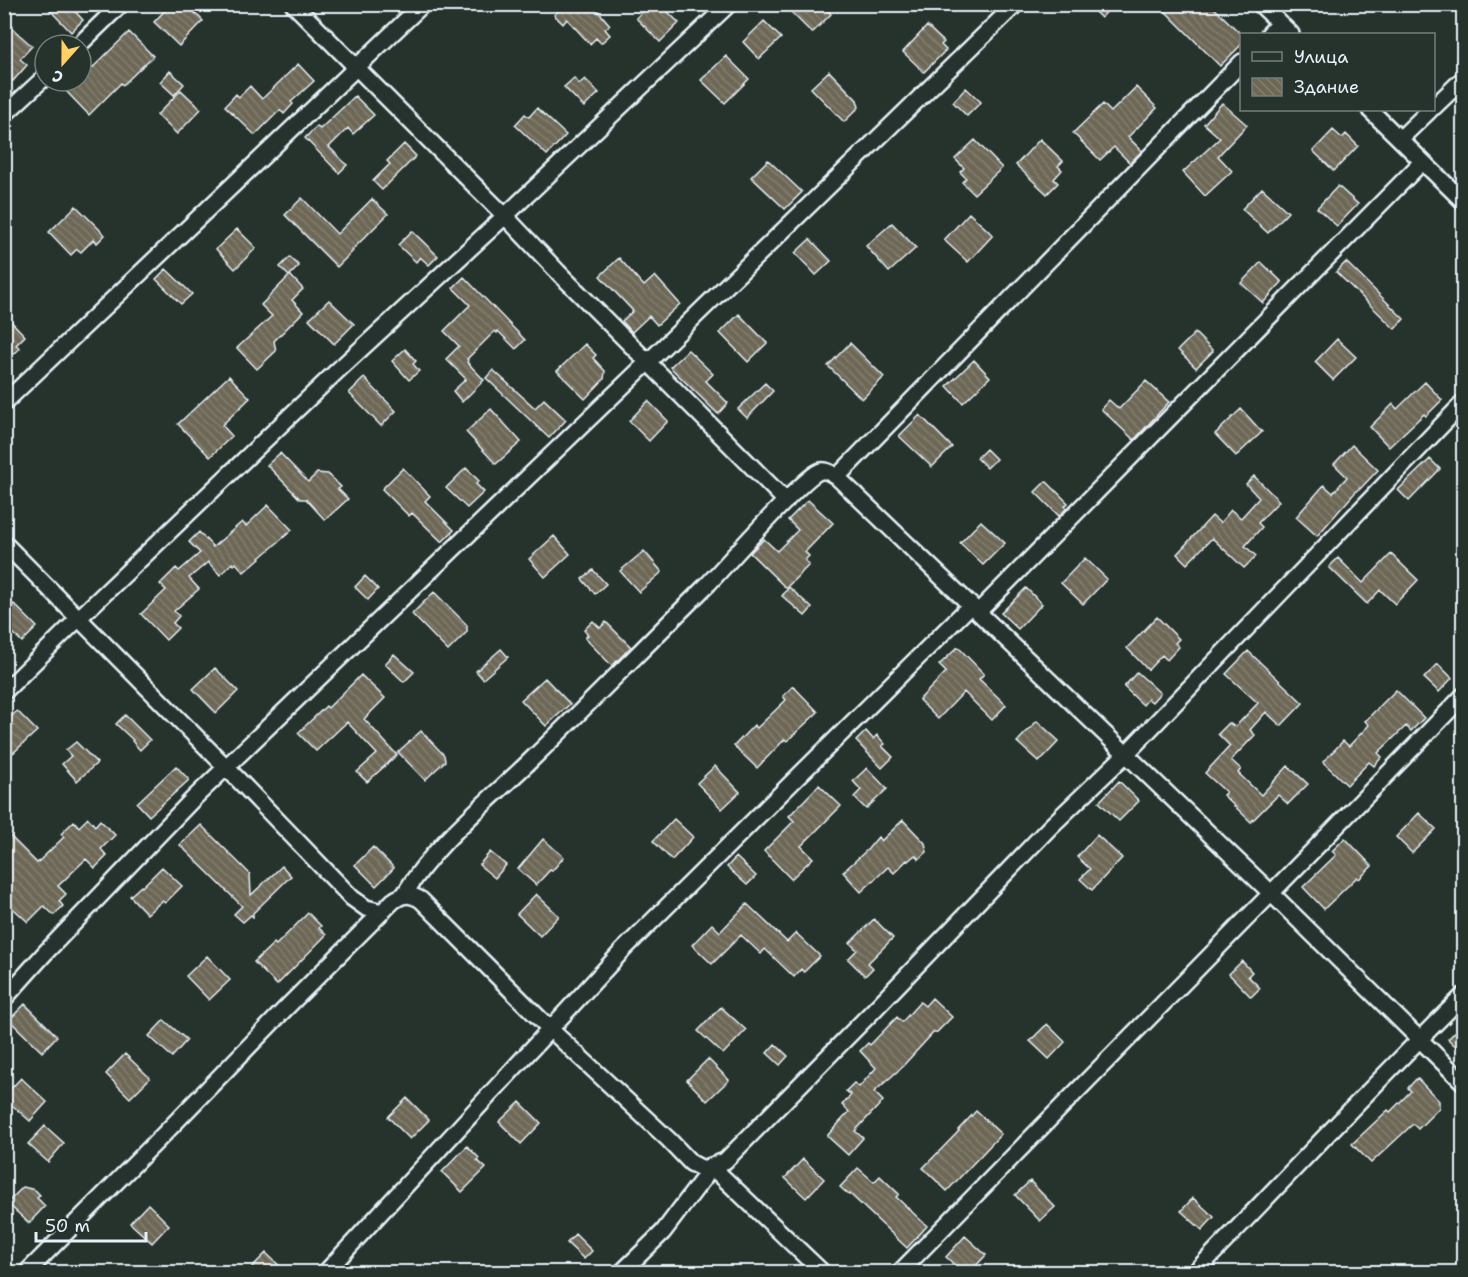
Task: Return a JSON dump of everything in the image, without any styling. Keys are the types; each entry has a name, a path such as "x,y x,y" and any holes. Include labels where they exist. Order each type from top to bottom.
{"street":[{"path":"91,33 121,4"},
{"path":"293,4 786,501"},
{"path":"4,403 423,4"},
{"path":"4,692 336,372 729,4"},
{"path":"4,999 45,952 193,799 648,362 1016,4"},
{"path":"1260,4 1274,29"},
{"path":"837,477 1240,64"},
{"path":"1435,105 1464,78"},
{"path":"4,115 33,88"},
{"path":"1371,111 1464,202"},
{"path":"1400,139 1429,111"},
{"path":"326,1272 622,950 974,609 1422,162"},
{"path":"27,1272 393,901 404,895 413,895 422,900 550,1029 691,1163 703,1169 725,1161 1050,827 1126,754 1464,402"},
{"path":"404,895 414,879 452,836 603,691 786,501 813,475 820,471 829,472 837,477 1272,894 1464,1083"},
{"path":"4,543 352,898 366,908 382,912"},
{"path":"900,1272 1464,695"},
{"path":"1195,1272 1464,995"},
{"path":"622,1272 663,1233 712,1167"},
{"path":"712,1167 822,1272"}],"building":[{"path":"44,4 68,4 83,20 71,32"},
{"path":"171,4 201,4 194,12 203,21 179,46 154,22"},
{"path":"565,4 592,4 610,25 605,29 610,35 601,43 596,38 590,44 567,19 563,24 554,15"},
{"path":"650,4 660,4 679,23 660,42 636,18"},
{"path":"783,4 821,4 831,14 812,33"},
{"path":"1087,4 1114,4 1101,18"},
{"path":"1158,4 1210,4 1240,33 1240,46 1220,66"},
{"path":"4,21 32,46 20,59 27,65 13,81 4,74"},
{"path":"764,21 781,38 759,59 743,42"},
{"path":"927,26 944,42 941,45 946,50 924,72 903,52"},
{"path":"129,32 153,56 123,85 121,83 89,115 68,93 93,93 93,67"},
{"path":"726,56 749,79 725,103 701,80"},
{"path":"298,64 314,81 291,102 293,104 284,114 280,110 255,135 225,106 236,94 239,97 250,86 262,99"},
{"path":"170,71 184,84 174,95 160,82"},
{"path":"829,71 857,100 859,107 844,122 811,88"},
{"path":"574,78 579,84 585,79 599,93 584,107 564,87"},
{"path":"1136,87 1157,108 1128,137 1142,151 1130,163 1114,147 1100,160 1073,133 1103,104 1111,112"},
{"path":"966,88 981,102 967,116 953,102"},
{"path":"181,90 201,109 177,134 157,115"},
{"path":"355,96 374,115 353,134 348,128 329,147 347,165 339,173 305,138 317,126 320,129"},
{"path":"1222,103 1247,125 1218,156 1232,171 1205,196 1183,172 1220,138 1204,124"},
{"path":"537,108 566,135 547,155 515,125 525,114 529,117"},
{"path":"1333,130 1342,138 1346,134 1358,146 1334,171 1313,151"},
{"path":"1040,139 1063,161 1058,166 1062,170 1054,179 1058,183 1047,194 1016,165"},
{"path":"975,140 1002,168 974,194 962,182 966,178 960,172 964,168 955,159"},
{"path":"404,144 416,156 382,190 373,181 390,164 387,161"},
{"path":"768,160 802,192 785,209 751,177"},
{"path":"1338,186 1358,204 1337,226 1317,208"},
{"path":"1262,188 1288,212 1268,233 1242,209"},
{"path":"302,198 337,234 372,199 388,214 337,267 285,215"},
{"path":"76,206 105,235 97,243 94,239 81,252 77,249 71,255 49,232"},
{"path":"969,213 993,235 968,262 944,240"},
{"path":"892,223 916,248 889,272 866,246"},
{"path":"237,229 256,248 235,269 216,249"},
{"path":"412,231 438,256 429,265 420,257 416,262 398,245"},
{"path":"810,239 831,261 816,275 795,253"},
{"path":"290,257 299,266 289,276 280,267"},
{"path":"619,258 644,286 655,276 680,304 657,325 649,316 632,332 622,321 633,311 600,276"},
{"path":"1261,262 1282,282 1263,303 1241,283"},
{"path":"1346,262 1404,319 1395,329 1336,272"},
{"path":"166,269 192,294 181,304 156,279"},
{"path":"290,275 303,289 292,300 303,312 274,341 276,351 257,369 237,348 272,316 261,305"},
{"path":"464,277 525,340 516,349 498,331 497,333 495,331 467,359 467,362 484,380 462,402 453,391 466,379 446,359 459,346 444,331 470,305 453,288"},
{"path":"329,300 354,324 334,344 309,319"},
{"path":"4,314 25,336 16,345 20,348 10,358 7,354 4,356"},
{"path":"739,314 767,343 748,362 720,333"},
{"path":"1195,333 1213,351 1196,368 1178,350"},
{"path":"1337,339 1356,357 1333,380 1315,362"},
{"path":"850,343 884,377 862,399 828,366"},
{"path":"585,344 596,355 593,358 605,371 604,379 585,399 557,371"},
{"path":"405,349 416,361 413,364 419,371 409,380 392,361"},
{"path":"688,350 713,374 706,381 728,403 718,414 670,367"},
{"path":"974,360 990,377 963,403 947,386"},
{"path":"493,370 535,408 544,399 566,420 549,438 486,378"},
{"path":"229,376 250,398 222,425 232,436 210,457 178,424"},
{"path":"364,378 396,411 381,426 349,393"},
{"path":"1146,381 1169,402 1134,440 1101,409 1109,400 1119,409"},
{"path":"1425,382 1442,400 1389,447 1370,427 1393,404 1397,409"},
{"path":"765,383 773,391 747,418 738,409"},
{"path":"648,401 668,421 649,441 629,421"},
{"path":"491,409 521,442 496,464 466,432"},
{"path":"1241,409 1262,432 1236,456 1215,434"},
{"path":"920,415 952,447 932,467 899,436"},
{"path":"1352,445 1378,470 1317,536 1296,517 1324,485 1333,493 1347,477 1334,464"},
{"path":"986,449 996,459 987,468 977,458"},
{"path":"280,453 308,482 317,473 328,474 341,487 338,489 348,499 325,520 306,499 300,499 267,465"},
{"path":"1430,459 1440,469 1409,501 1398,490"},
{"path":"403,468 430,496 425,501 454,530 442,542 412,513 409,516 382,489"},
{"path":"466,468 479,481 476,484 484,492 467,508 446,488"},
{"path":"1254,476 1279,501 1258,523 1262,527 1245,546 1256,556 1244,568 1212,538 1187,564 1177,554 1212,516 1220,523 1231,510 1241,518 1259,498 1246,484"},
{"path":"1046,481 1068,503 1065,506 1067,508 1059,516 1035,492"},
{"path":"808,500 833,523 805,552 809,556 805,560 809,565 786,588 750,553 764,539 777,551 798,530 788,520"},
{"path":"268,505 292,530 244,572 236,563 234,565 232,563 220,575 208,562 189,578 199,589 174,611 179,616 173,623 178,628 166,640 141,614 166,590 160,584 176,568 179,571 200,553 189,542 199,532 213,547 242,522 246,526"},
{"path":"981,521 1005,543 983,565 960,543"},
{"path":"554,536 570,554 545,577 529,559"},
{"path":"644,551 662,572 639,592 620,571"},
{"path":"1391,554 1418,580 1395,604 1380,590 1367,604 1329,567 1338,558 1363,583"},
{"path":"1085,558 1107,579 1083,604 1061,583"},
{"path":"593,570 606,584 595,594 582,579"},
{"path":"365,576 378,589 368,600 355,587"},
{"path":"789,587 812,608 805,616 782,596"},
{"path":"1026,588 1042,604 1018,629 1001,613"},
{"path":"434,592 467,625 467,632 448,651 412,614"},
{"path":"14,604 37,627 22,642 4,624 4,613"},
{"path":"1157,617 1179,639 1175,643 1179,647 1167,660 1162,655 1148,670 1127,648"},
{"path":"593,621 600,628 606,622 631,647 612,666 585,638 588,635 584,630"},
{"path":"958,647 984,674 979,679 1006,705 992,720 964,692 938,719 919,700 946,672 939,665"},
{"path":"501,649 508,657 483,679 476,671"},
{"path":"1248,651 1303,703 1281,726 1266,712 1250,730 1255,735 1231,760 1241,769 1238,773 1261,795 1288,766 1308,784 1288,804 1278,795 1251,822 1223,795 1226,792 1205,773 1230,746 1218,734 1229,723 1235,727 1258,703 1226,674"},
{"path":"394,654 414,672 404,682 385,664"},
{"path":"1438,664 1452,678 1439,692 1424,678"},
{"path":"215,668 238,691 216,713 193,689"},
{"path":"1137,672 1160,693 1152,702 1148,699 1143,705 1124,687"},
{"path":"361,675 385,698 364,719 397,755 367,782 357,772 377,754 347,722 316,751 298,733 326,706 328,708"},
{"path":"545,678 570,704 546,726 521,700"},
{"path":"793,686 818,712 787,741 785,739 757,768 734,746 754,725 757,728 786,700 783,696"},
{"path":"1396,690 1424,718 1411,731 1406,726 1378,753 1382,757 1374,766 1369,762 1347,785 1323,762 1343,741 1349,746 1369,725 1365,721"},
{"path":"17,711 37,731 13,753 4,744 4,723"},
{"path":"125,715 150,740 140,750 116,724"},
{"path":"1037,721 1059,741 1039,762 1017,742"},
{"path":"421,731 444,755 445,761 425,780 398,752"},
{"path":"866,731 873,739 877,735 885,744 882,746 893,757 882,768 856,741"},
{"path":"76,742 97,763 77,781 62,764 71,756 66,750"},
{"path":"176,766 189,780 149,816 137,803"},
{"path":"715,766 740,792 722,809 697,783"},
{"path":"867,768 887,789 866,809 854,797 861,790 853,781"},
{"path":"1119,781 1139,801 1119,821 1099,802"},
{"path":"819,785 841,806 801,846 813,858 791,879 764,851 794,821 789,816"},
{"path":"1419,813 1436,829 1412,853 1396,837"},
{"path":"88,818 95,826 100,820 115,835 101,849 107,856 95,868 86,859 58,886 66,894 59,901 63,906 54,915 44,906 28,922 4,900 4,830 37,863 64,837 61,834 74,821 79,827"},
{"path":"674,819 693,837 672,860 653,841"},
{"path":"903,820 925,843 927,852 919,859 915,855 907,860 894,873 888,867 861,892 843,872 878,837 881,841"},
{"path":"201,825 250,874 251,895 282,866 291,876 253,913 253,917 251,915 243,922 234,914 242,906 180,845"},
{"path":"1097,835 1122,858 1092,890 1080,879 1090,869 1077,857"},
{"path":"1345,838 1372,866 1359,879 1357,877 1324,909 1303,887 1336,855 1332,851"},
{"path":"543,839 564,857 536,885 518,869"},
{"path":"373,847 394,868 376,886 355,865"},
{"path":"490,852 506,865 495,878 479,865"},
{"path":"736,857 756,876 747,885 727,867"},
{"path":"162,867 182,886 165,903 162,901 147,914 130,896"},
{"path":"536,894 559,916 540,936 517,914"},
{"path":"747,904 787,942 796,933 820,956 804,972 801,969 794,977 765,949 761,954 741,935 712,964 692,945 712,924 720,932"},
{"path":"308,913 321,926 319,928 326,935 277,985 254,962 274,943 276,945"},
{"path":"874,919 893,938 868,963 873,968 865,976 848,959 857,950 850,943"},
{"path":"207,956 230,980 209,1000 186,976"},
{"path":"1242,961 1252,972 1248,976 1260,988 1251,997 1229,974"},
{"path":"932,998 952,1017 874,1092 883,1101 855,1131 863,1138 848,1155 827,1136 849,1112 842,1105 851,1095 846,1091 854,1083 859,1087 876,1068 860,1051 868,1043 870,1045 897,1017 902,1022 920,1002 925,1006"},
{"path":"25,1004 57,1036 42,1052 9,1020"},
{"path":"721,1007 746,1030 723,1054 698,1031"},
{"path":"164,1020 187,1040 172,1057 149,1036"},
{"path":"1464,1023 1464,1054 1448,1039"},
{"path":"1047,1024 1065,1042 1049,1059 1030,1041"},
{"path":"775,1044 788,1056 780,1065 767,1053"},
{"path":"125,1054 150,1078 130,1098 106,1074"},
{"path":"708,1059 729,1080 707,1101 687,1080"},
{"path":"21,1078 47,1102 30,1121 4,1098"},
{"path":"1417,1078 1439,1101 1439,1108 1418,1129 1413,1124 1371,1163 1352,1144 1411,1091 1408,1088"},
{"path":"407,1098 429,1120 410,1139 388,1117"},
{"path":"520,1102 541,1123 521,1144 499,1122"},
{"path":"976,1111 1001,1134 947,1191 923,1168"},
{"path":"45,1126 64,1143 48,1162 28,1144"},
{"path":"467,1146 486,1168 462,1192 442,1172"},
{"path":"803,1159 824,1179 806,1198 785,1178"},
{"path":"858,1168 874,1182 880,1176 899,1194 896,1197 927,1226 907,1248 840,1187"},
{"path":"1030,1181 1055,1207 1040,1221 1015,1195"},
{"path":"23,1187 35,1190 40,1195 37,1198 45,1206 29,1223 7,1203"},
{"path":"1193,1198 1214,1217 1202,1230 1181,1211"},
{"path":"148,1204 169,1225 152,1243 130,1223"},
{"path":"575,1234 592,1251 584,1259 567,1243"},
{"path":"965,1236 986,1255 970,1272 963,1272 946,1257"},
{"path":"266,1253 286,1272 247,1272"}]}
